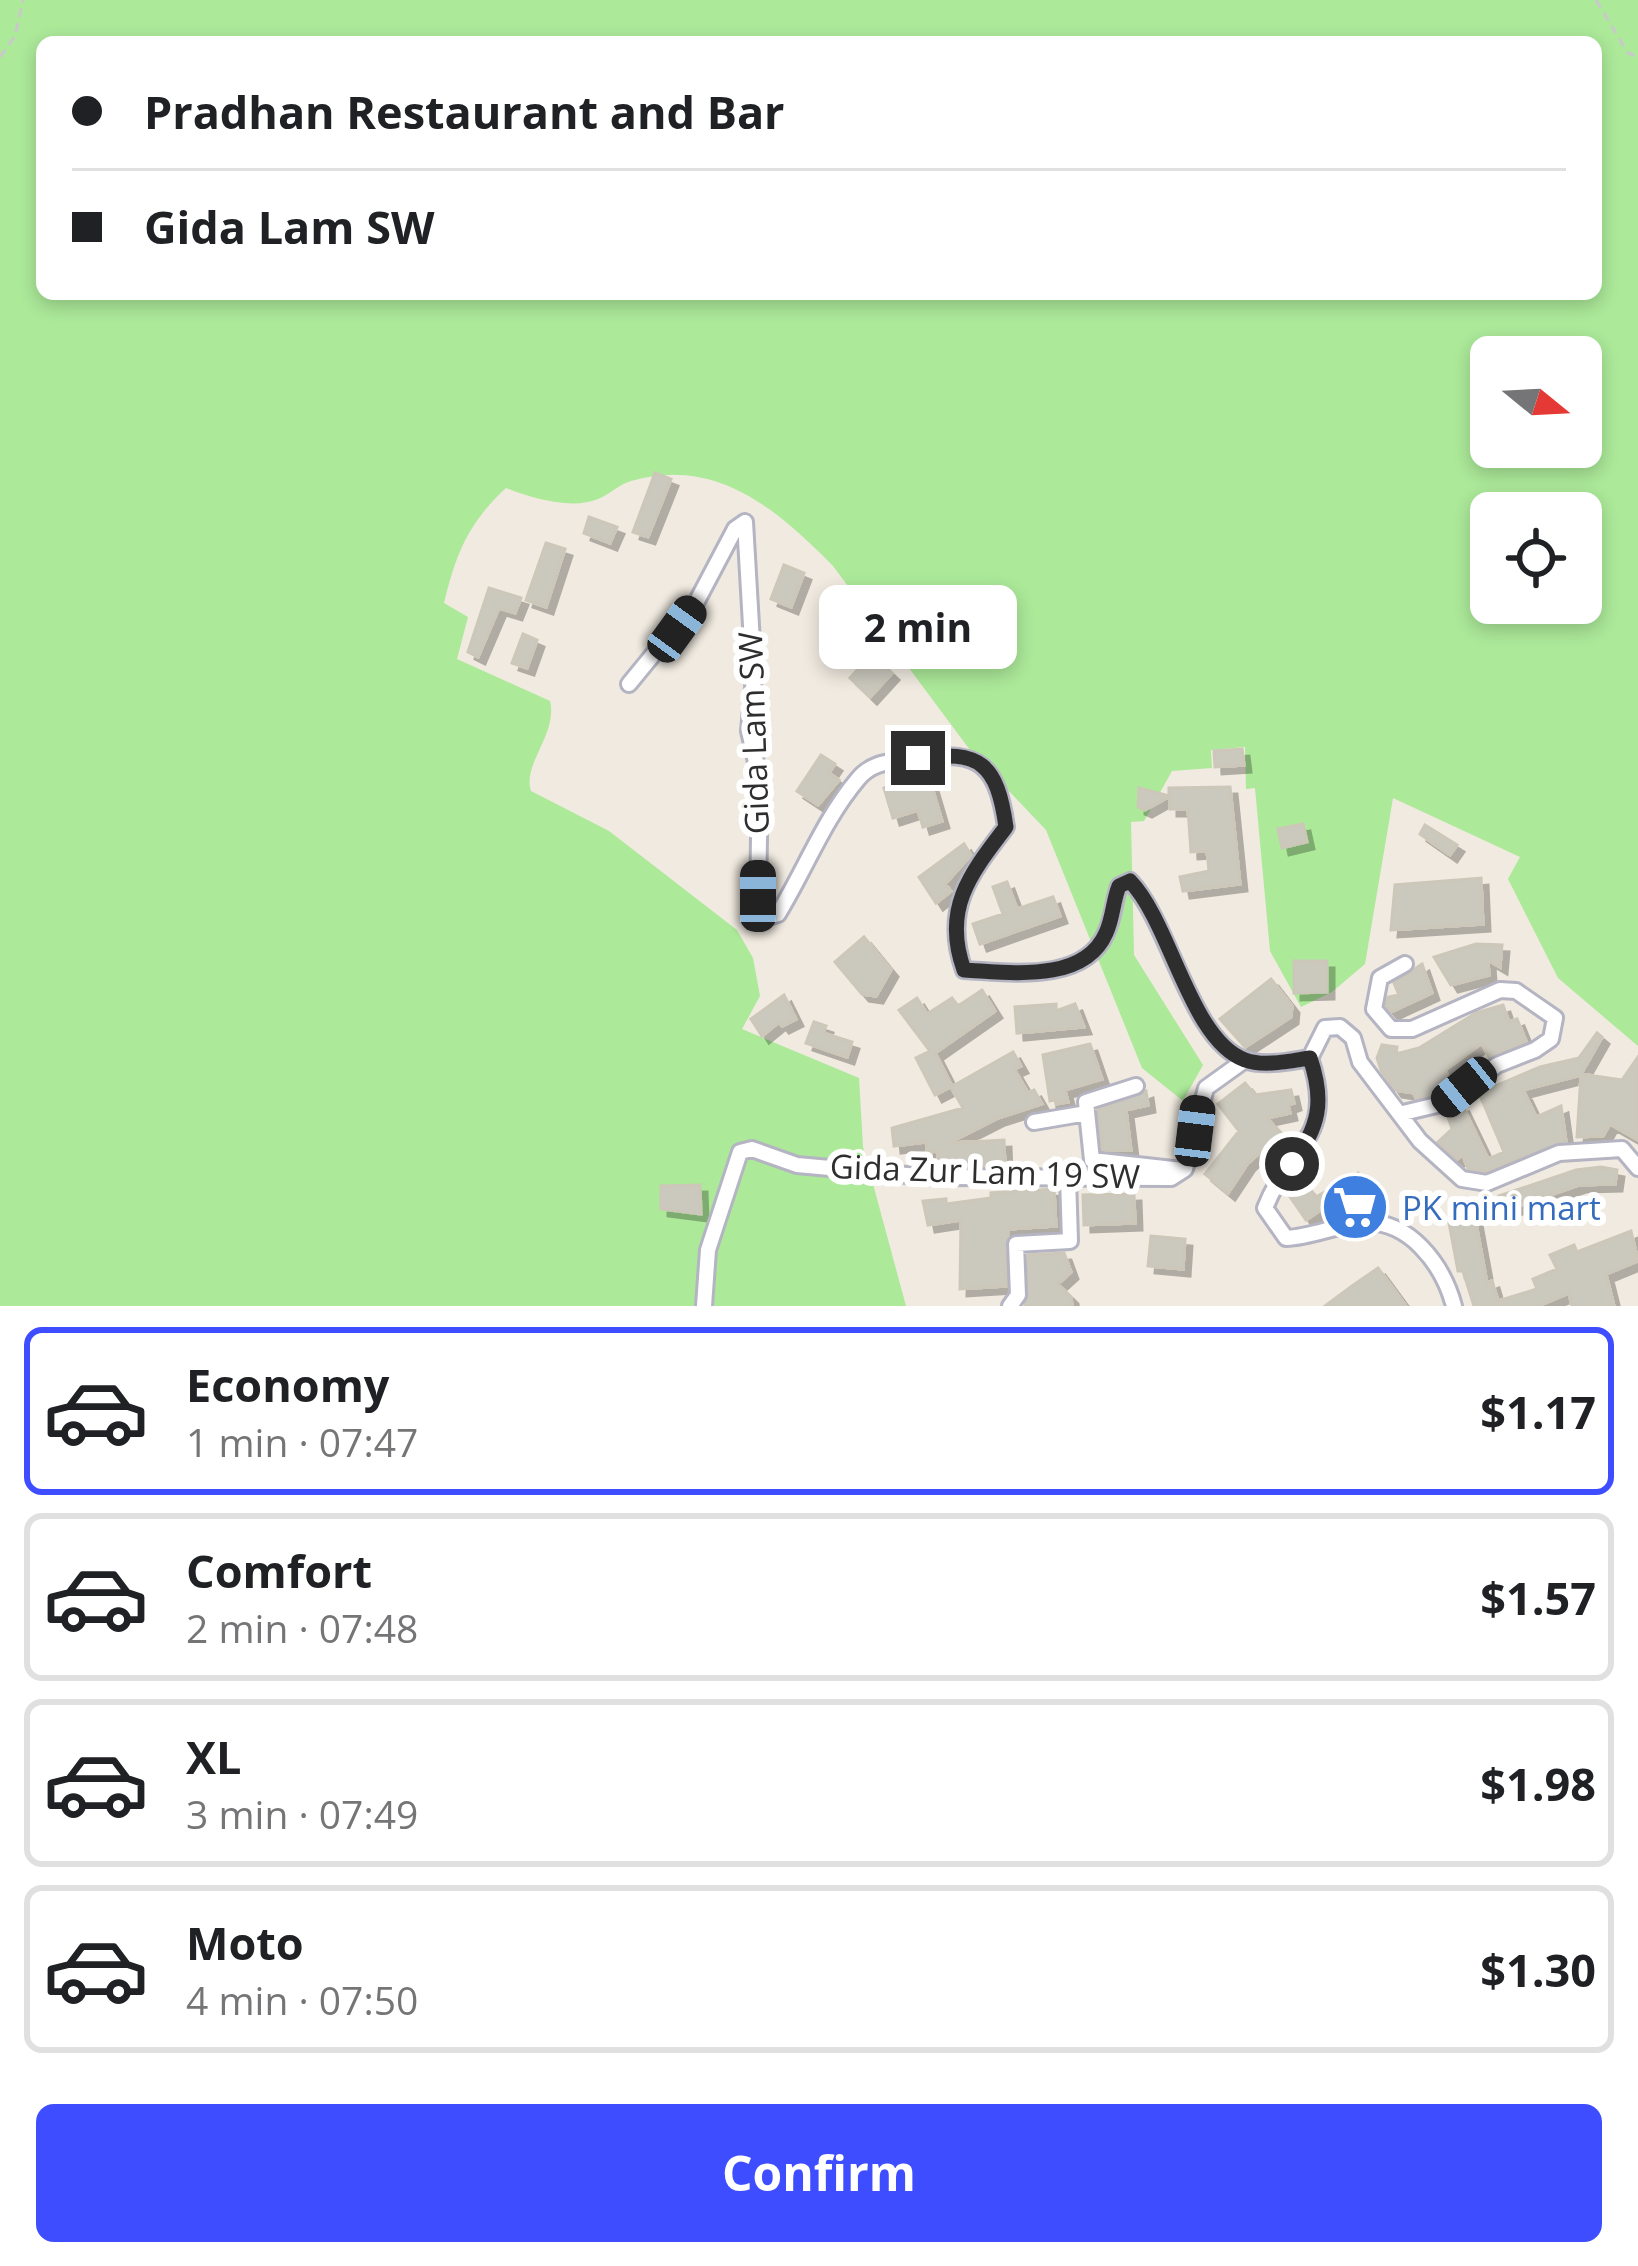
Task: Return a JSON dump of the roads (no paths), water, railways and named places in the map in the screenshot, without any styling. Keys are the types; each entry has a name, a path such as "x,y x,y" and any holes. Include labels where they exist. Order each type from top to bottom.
{"street":[{"name":"Gida Lam SW","path":"629,684 642,662 677,629 712,579 735,529 746,522 754,677 749,731 760,780 758,896 765,918 778,914 826,826 860,776 876,764 959,753 976,758 999,787 1006,827 958,897 955,944 964,970 1030,973 1085,958 1106,934 1119,886 1130,881 1145,896 1206,1020 1228,1048 1245,1060"},
{"path":"1402,1114 1445,1103 1497,1065 1551,1039 1556,1029 1555,1018 1527,998 1500,990 1412,1029 1390,1029 1374,1009 1379,978 1406,964"},
{"path":"1454,1306 1436,1265 1403,1231 1361,1223 1286,1238 1264,1208 1313,1135 1322,1101 1310,1058 1325,1028 1340,1027 1353,1039 1371,1078 1420,1142 1462,1179 1487,1183 1559,1153 1589,1150 1622,1150 1638,1168"},
{"path":"1245,1060 1310,1058"},
{"name":"Gida Zur Lam 19 SW","path":"704,1306 708,1250 740,1152 752,1149 797,1165 929,1177 1171,1178 1182,1170 1206,1088 1245,1060"},
{"path":"1136,1086 1086,1102 1092,1160 1182,1170"},
{"path":"1034,1122 1088,1113"},
{"path":"1010,1306 1018,1294 1016,1244 1070,1241 1068,1177"}],"place":[{"name":"PK mini mart","path":"1355,1207"}]}
